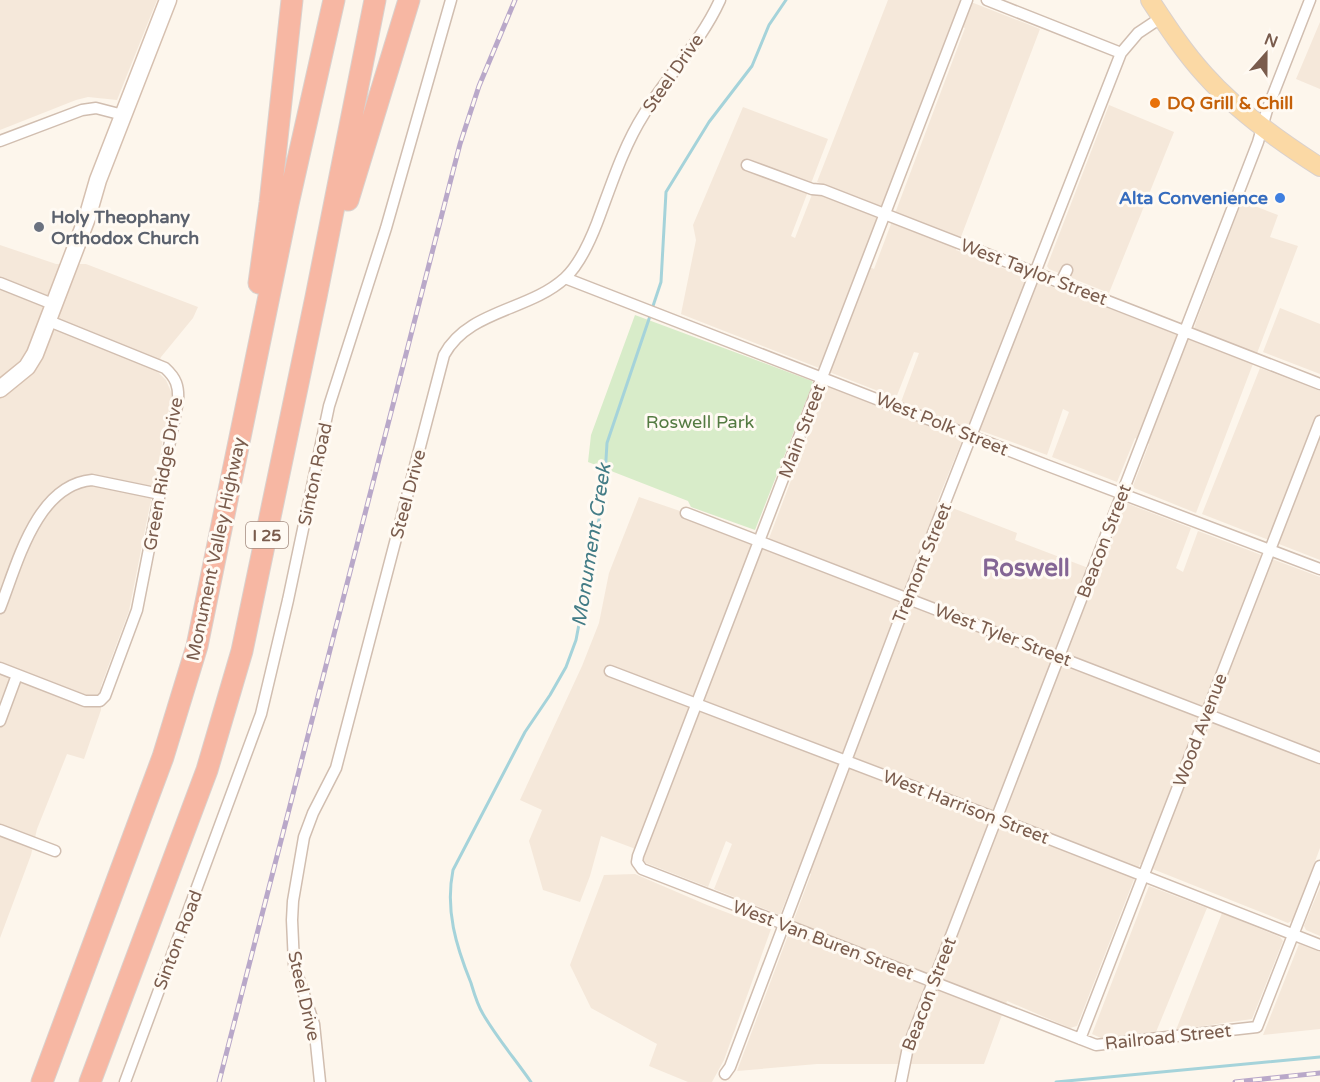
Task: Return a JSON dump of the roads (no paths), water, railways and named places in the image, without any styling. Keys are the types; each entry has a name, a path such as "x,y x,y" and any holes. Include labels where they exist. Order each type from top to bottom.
{"highway":[{"path":"244,418 292,0"},
{"name":"Monument Valley Highway","path":"42,1082 144,811 180,704 208,599 288,204 334,0"},
{"name":"I 25","path":"90,1082 181,844 224,717 248,628 375,0"},
{"path":"316,297 409,0"}],"main road":[{"path":"0,389 20,374 32,361 87,218 98,180 168,0"},
{"path":"1150,0 1204,74 1233,102 1320,167"}],"street":[{"name":"Sinton Road","path":"125,1082 257,727 276,656 329,406 386,228 451,0"},
{"name":"Steel Drive","path":"320,1082 314,1024 294,964 292,920 297,877 308,824 336,768 444,355 454,339 469,327 532,298 565,278 584,252 593,234 633,132 709,21 720,0"},
{"name":"Main Street","path":"637,862 967,0"},
{"path":"987,0 1121,53 1138,33 1162,17"},
{"name":"Beacon Street","path":"901,1082 908,1047 1310,0"},
{"name":"Tremont Street","path":"725,1074 730,1067 845,760 1121,53"},
{"path":"0,141 88,109 104,109 123,115"},
{"name":"West Taylor Street","path":"747,165 886,214 1320,384"},
{"path":"1061,282 1066,270"},
{"name":"West Polk Street","path":"565,278 1320,569"},
{"path":"0,283 55,305"},
{"name":"Green Ridge Drive","path":"18,675 85,701 100,700 108,688 137,610 178,401 178,385 165,368 158,363 49,321"},
{"name":"Wood Avenue","path":"1080,1039 1320,422"},
{"path":"0,608 36,520 48,504 68,488 83,481 92,480 160,494"},
{"name":"West Tyler Street","path":"686,513 1320,758"},
{"path":"0,668 18,675 0,721"},
{"name":"West Harrison Street","path":"610,671 996,818 1320,945"},
{"path":"0,830 55,851"},
{"name":"West Van Buren Street","path":"637,862 642,869 1080,1039"},
{"path":"1294,935 1320,866"},
{"name":"Railroad Street","path":"1080,1039 1096,1045 1257,1027 1294,935"}],"waterway":[{"name":"Monument Creek","path":"652,309 661,282 666,192 709,122 752,66 769,25 786,0"},
{"name":"Monument Creek","path":"531,1082 488,1023 476,998 453,928 450,899 453,870 525,732 566,667 576,640 604,493 607,443 650,316"},
{"path":"1056,1082 1320,1057"}],"railway":[{"path":"219,1082 460,144 479,86 515,0"},
{"path":"1235,1082 1320,1073"}],"place":[{"name":"DQ Grill & Chill","path":"1155,103"},
{"name":"Alta Convenience","path":"1280,198"},
{"name":"Holy Theophany Orthodox Church","path":"39,227"}],"district":[{"name":"Roswell","path":"1026,568"}],"park label":[{"name":"Roswell Park","path":"700,422"}]}
